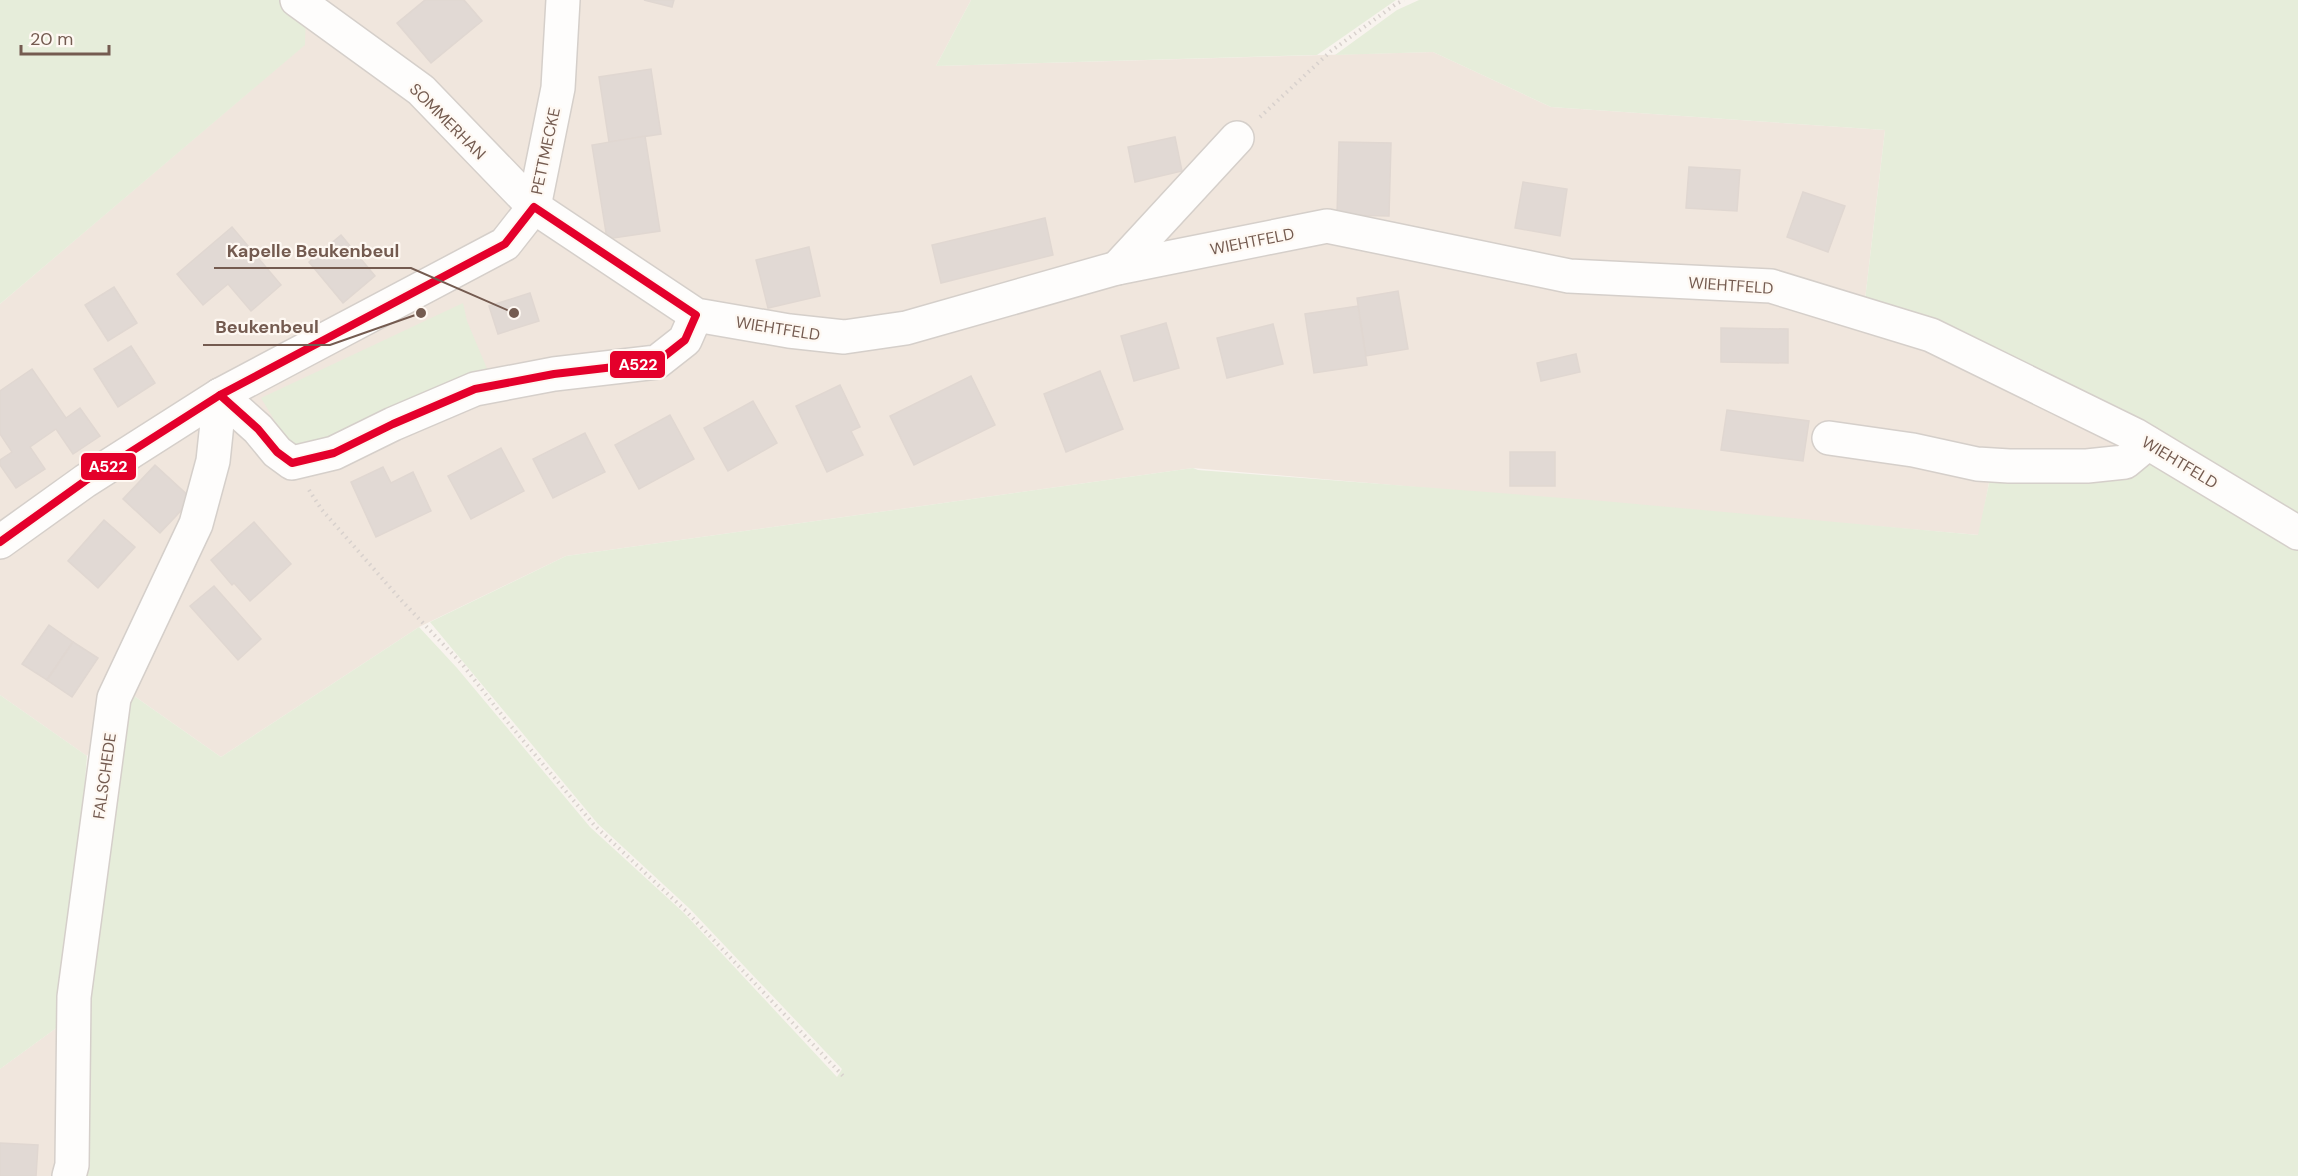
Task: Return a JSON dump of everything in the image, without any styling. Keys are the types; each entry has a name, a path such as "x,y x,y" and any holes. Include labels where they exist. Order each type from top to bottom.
{"street":[{"name":"SOMMERHAN","path":"297,0 421,90 534,207"},
{"name":"PETTMECKE","path":"0,542 85,481 220,395 505,244 534,207 558,88 563,0"},
{"path":"1117,268 1237,138"},
{"name":"WIEHTFELD","path":"534,207 696,315 789,331 844,337 906,328 1117,268 1327,226 1569,276 1771,286 1931,335 2148,443 2298,533"},
{"path":"220,395 258,429 277,452 292,463 334,453 393,424 475,389 554,374 657,362 685,340 696,315"},
{"name":"FALSCHEDE","path":"69,1176 72,1165 74,997 114,698 196,524 213,461 220,395"},
{"path":"1829,438 1913,450 1977,464 2009,466 2087,466 2125,462 2148,443"}],"path":[{"path":"1237,138 1331,51 1404,0"},
{"path":"292,463 322,510 402,601 462,663 505,719 595,826 686,911 845,1078"}],"shaded area":[{"path":"307,0 971,0 936,66 1433,52 1551,107 1885,130 1864,308 2132,445 2126,456 1994,457 1979,535 1193,468 566,556 419,627 221,757 127,691 87,756 0,695 0,304 304,45"},
{"path":"66,1021 66,1176 0,1176 0,1069"}],"green space":[{"path":"0,0 289,0 306,12 305,45 0,304"},
{"path":"971,0 1396,0 1317,55 936,66"},
{"path":"1419,0 2298,0 2298,522 1864,308 1885,130 1551,107 1433,52 1335,55 1397,10"},
{"path":"463,303 467,321 488,371 313,447 295,447 287,441 261,398"},
{"path":"2157,455 2298,542 2298,1176 85,1176 80,997 127,691 221,757 419,627 457,668 590,827 684,913 837,1077 842,1069 690,909 598,824 430,622 566,556 1193,468 1603,501 1978,535 1991,474"},
{"path":"0,695 87,756 66,1021 0,1069"}],"building":[{"path":"425,0 464,0 482,21 431,63 397,23"},
{"path":"644,0 674,0 672,7"},
{"path":"651,69 661,134 609,142 599,77"},
{"path":"645,136 660,231 607,239 592,145"},
{"path":"1175,137 1182,171 1135,182 1128,147"},
{"path":"1339,142 1391,143 1389,216 1337,215"},
{"path":"1689,167 1740,170 1737,211 1686,208"},
{"path":"1523,182 1567,189 1560,236 1515,228"},
{"path":"1803,192 1845,206 1828,252 1787,237"},
{"path":"1045,218 1053,255 941,283 932,245"},
{"path":"232,227 281,285 251,311 228,284 203,305 177,274"},
{"path":"341,235 375,276 343,303 309,262"},
{"path":"809,247 820,296 768,308 756,260"},
{"path":"114,287 137,323 108,341 85,305"},
{"path":"1398,291 1408,349 1366,356 1357,298"},
{"path":"530,293 539,321 498,334 489,306"},
{"path":"1358,306 1367,365 1314,373 1305,314"},
{"path":"1166,323 1179,368 1134,381 1121,336"},
{"path":"1273,324 1283,364 1227,378 1217,338"},
{"path":"1721,328 1788,329 1788,363 1721,362"},
{"path":"131,346 155,383 118,407 94,369"},
{"path":"1576,354 1580,372 1541,381 1537,363"},
{"path":"32,369 66,418 80,408 100,436 73,454 56,429 30,447 45,469 16,488 0,465 0,460 12,452 0,434 0,391"},
{"path":"1100,371 1123,429 1066,452 1044,394"},
{"path":"971,376 995,425 914,465 890,416"},
{"path":"840,385 860,427 851,431 863,455 827,472 796,406"},
{"path":"753,401 777,443 728,471 704,428"},
{"path":"1727,410 1809,421 1803,461 1721,450"},
{"path":"670,415 694,459 639,489 615,445"},
{"path":"585,433 605,472 553,498 533,459"},
{"path":"501,448 524,491 471,519 448,476"},
{"path":"1510,452 1555,452 1555,486 1510,486"},
{"path":"155,465 192,499 160,533 123,499"},
{"path":"383,467 391,483 413,472 431,511 376,537 351,482"},
{"path":"104,520 135,547 98,588 68,561"},
{"path":"254,522 291,564 250,601 234,583 232,585 211,560"},
{"path":"214,586 261,639 238,660 190,606"},
{"path":"49,625 73,642 47,680 22,664"},
{"path":"73,642 98,658 72,697 47,680"},
{"path":"0,1143 38,1145 36,1176 0,1176"}],"transit line":[{"name":"A522","path":"534,207 696,315 685,340 657,362 554,374 475,389 393,424 334,453 292,463 277,452 258,429 220,395 505,244 534,207"},
{"name":"A522","path":"0,542 85,481 220,395"}],"place":[{"name":"Beukenbeul","path":"421,313"},
{"name":"Kapelle Beukenbeul","path":"514,313"}]}
